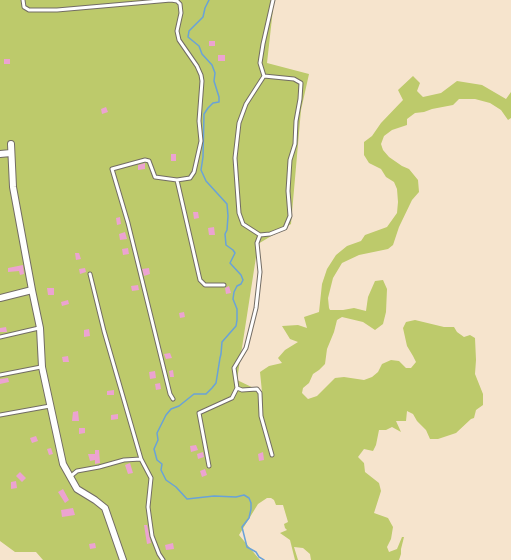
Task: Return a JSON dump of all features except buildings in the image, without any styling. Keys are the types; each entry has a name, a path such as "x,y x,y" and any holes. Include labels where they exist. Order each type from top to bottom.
{"street":[{"path":"11,144 13,187 40,328 42,367 63,464 77,489 105,508 123,560"},
{"path":"0,154 11,153"},
{"path":"0,298 32,290"}],"lane":[{"path":"23,0 24,8 29,10 57,10 171,0 177,1 180,4 182,13 177,31 180,40 197,66 202,81 199,121 201,142 194,172 190,178 177,180 155,177 149,161 145,160 112,169 128,223 170,394 173,399"},
{"path":"264,76 294,79 301,83 296,121 295,144 290,160 288,191 290,216 285,228 270,234 260,235 243,224 239,213 235,158 239,123 246,104 264,76 260,63 273,0"},
{"path":"177,180 200,280 205,285 224,285"},
{"path":"209,466 199,413 232,398 237,388 234,368 246,348 256,308 260,272 257,243 260,235"},
{"path":"90,274 104,331 141,459 151,478 148,507 152,536 163,560"},
{"path":"0,337 40,328"},
{"path":"0,375 42,367"},
{"path":"237,388 242,390 257,389 260,393 261,416 272,455"},
{"path":"0,415 50,406"},
{"path":"70,476 77,471 124,460 141,459"}],"green space":[{"path":"0,0 274,0 267,63 309,74 301,110 291,224 258,244 237,380 262,392 260,372 269,366 282,363 278,358 285,350 298,342 290,339 282,326 298,325 307,328 304,317 319,312 322,284 327,269 336,255 347,246 361,241 365,235 387,227 397,213 397,189 394,182 386,177 381,169 369,163 364,155 364,142 372,136 381,123 403,100 398,90 413,76 420,83 417,91 423,97 441,93 457,81 482,85 506,99 511,92 511,118 508,120 501,110 490,103 475,99 459,99 453,105 415,113 407,119 407,125 392,130 384,136 381,144 383,150 389,157 409,169 418,180 419,192 412,200 399,227 393,245 388,249 359,255 342,263 333,278 328,298 330,310 354,308 366,311 368,297 375,281 383,280 387,289 386,312 383,324 375,330 363,322 342,317 337,320 327,349 325,364 313,374 309,383 303,388 302,393 308,399 317,396 335,378 344,377 364,380 372,377 378,372 382,364 391,360 399,361 406,368 411,368 416,362 407,346 403,328 406,322 415,320 444,327 454,327 457,332 464,337 470,335 475,338 475,374 483,394 483,405 476,410 474,418 456,433 438,439 430,439 426,430 417,421 413,414 407,411 406,421 396,421 401,432 392,427 386,430 379,430 376,445 373,451 364,449 358,457 364,463 365,472 379,483 381,491 374,513 388,518 393,527 391,539 387,547 389,552 397,549 402,537 404,537 399,560 311,560 310,554 303,548 294,547 298,560 295,560 290,540 280,533 287,530 284,524 288,522 283,505 276,505 274,500 271,498 267,498 258,504 239,535 260,560 43,560 36,552 15,552 0,541"}],"waterway":[{"path":"209,0 203,17 189,31 188,37 199,46 202,54 212,65 215,73 214,81 219,97 219,102 213,103 204,114 203,157 201,170 206,181 227,204 228,216 227,230 225,234 226,245 235,253 230,263 241,275 243,280 234,292 233,299 237,309 236,326 222,342 216,383 206,394 194,394 179,406 171,409 166,415 157,433 158,440 154,449 157,460 162,464 161,470 166,480 176,487 187,499 214,496 236,497 244,495 249,498 251,503 249,518 242,527 247,547 256,552 259,557 264,560"}]}
